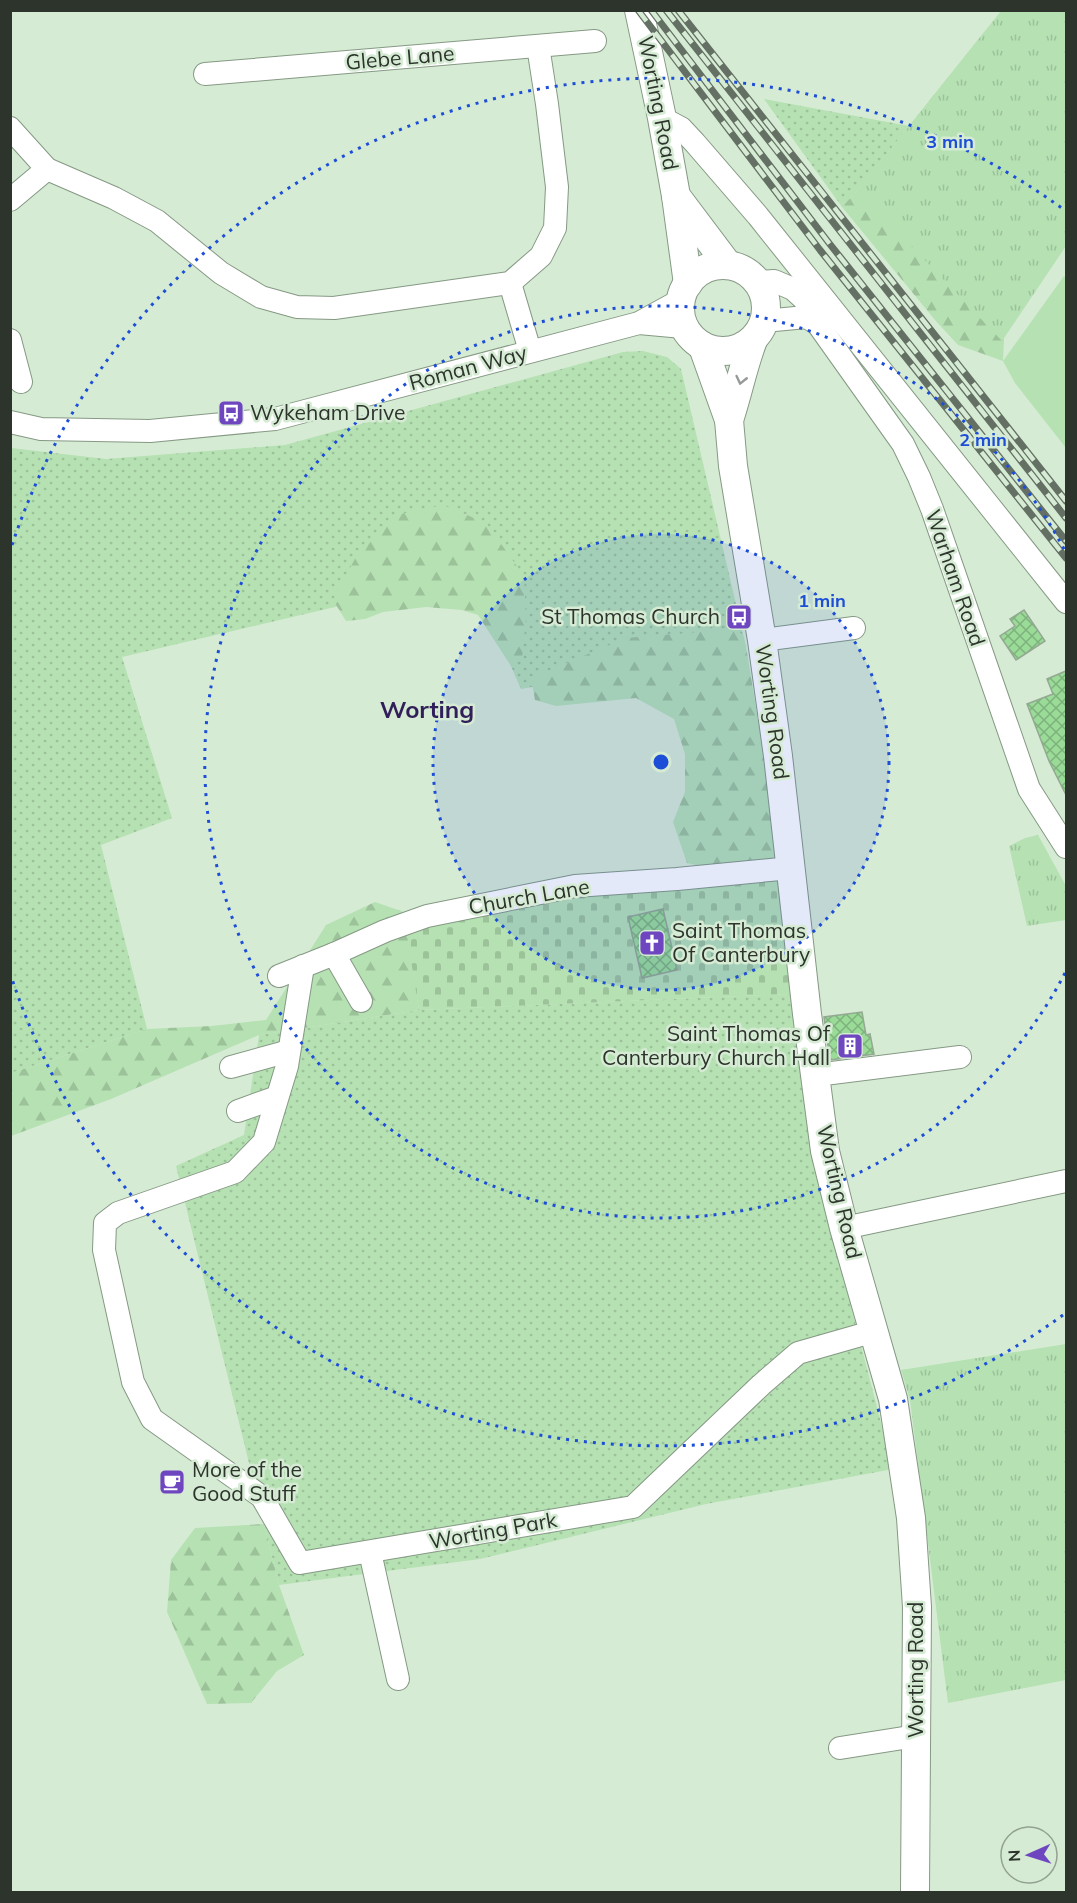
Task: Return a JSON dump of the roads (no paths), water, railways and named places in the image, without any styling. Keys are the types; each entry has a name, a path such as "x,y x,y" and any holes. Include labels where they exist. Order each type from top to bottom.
{"main road":[{"name":"Worting Road","path":"639,10 676,196 689,314 729,420 733,466 762,640 778,756 825,1152 893,1399 911,1518 918,1607 915,1893"},
{"name":"Worting Road","path":"676,196 729,265"},
{"path":"729,265 753,277 764,293 766,308 759,330 736,350 722,352 689,314 692,278 704,269 729,265"},
{"name":"Worting Road","path":"729,420 746,359 759,330"}],"street":[{"name":"Glebe Lane","path":"205,74 595,41"},
{"path":"10,128 47,169 114,198 158,221 221,273 261,297 297,306 334,308 510,283 541,256 555,228 558,187 538,46"},
{"path":"662,118 681,128 695,142 758,216 1066,602"},
{"path":"10,200 47,169"},
{"name":"Warham Road","path":"756,282 774,281 793,289 804,299 817,323 903,444 919,477 1029,789 1066,847"},
{"path":"510,283 530,351"},
{"name":"Roman Way","path":"10,422 41,429 150,431 275,419 639,323 689,314"},
{"path":"759,330 806,317 817,323"},
{"path":"11,343 21,382"},
{"path":"762,640 854,628"},
{"name":"Church Lane","path":"279,976 385,931 427,916 575,886 791,868"},
{"path":"334,954 361,1001"},
{"path":"238,1111 277,1097 289,1051 303,966"},
{"path":"231,1067 289,1051"},
{"path":"816,1075 960,1057"},
{"name":"Worting Park","path":"277,1097 264,1142 235,1172 118,1213 105,1223 105,1250 133,1382 152,1419 262,1497 300,1563 633,1507 761,1385 798,1353 875,1331"},
{"path":"844,1227 1066,1181"},
{"path":"370,1552 398,1679"},
{"path":"840,1748 916,1736"}],"railway":[{"path":"638,10 820,250 1066,558"},
{"path":"651,10 829,243 1066,541"},
{"path":"666,10 1066,518"},
{"path":"678,10 1066,501"}],"place":[{"name":"Wykeham Drive","path":"231,413"},
{"name":"St Thomas Church","path":"739,617"},
{"name":"Saint Thomas Of Canterbury","path":"652,943"},
{"name":"Saint Thomas Of Canterbury Church Hall","path":"850,1046"},
{"name":"More of the Good Stuff","path":"172,1482"}],"district":[{"name":"Worting","path":"427,710"}]}
